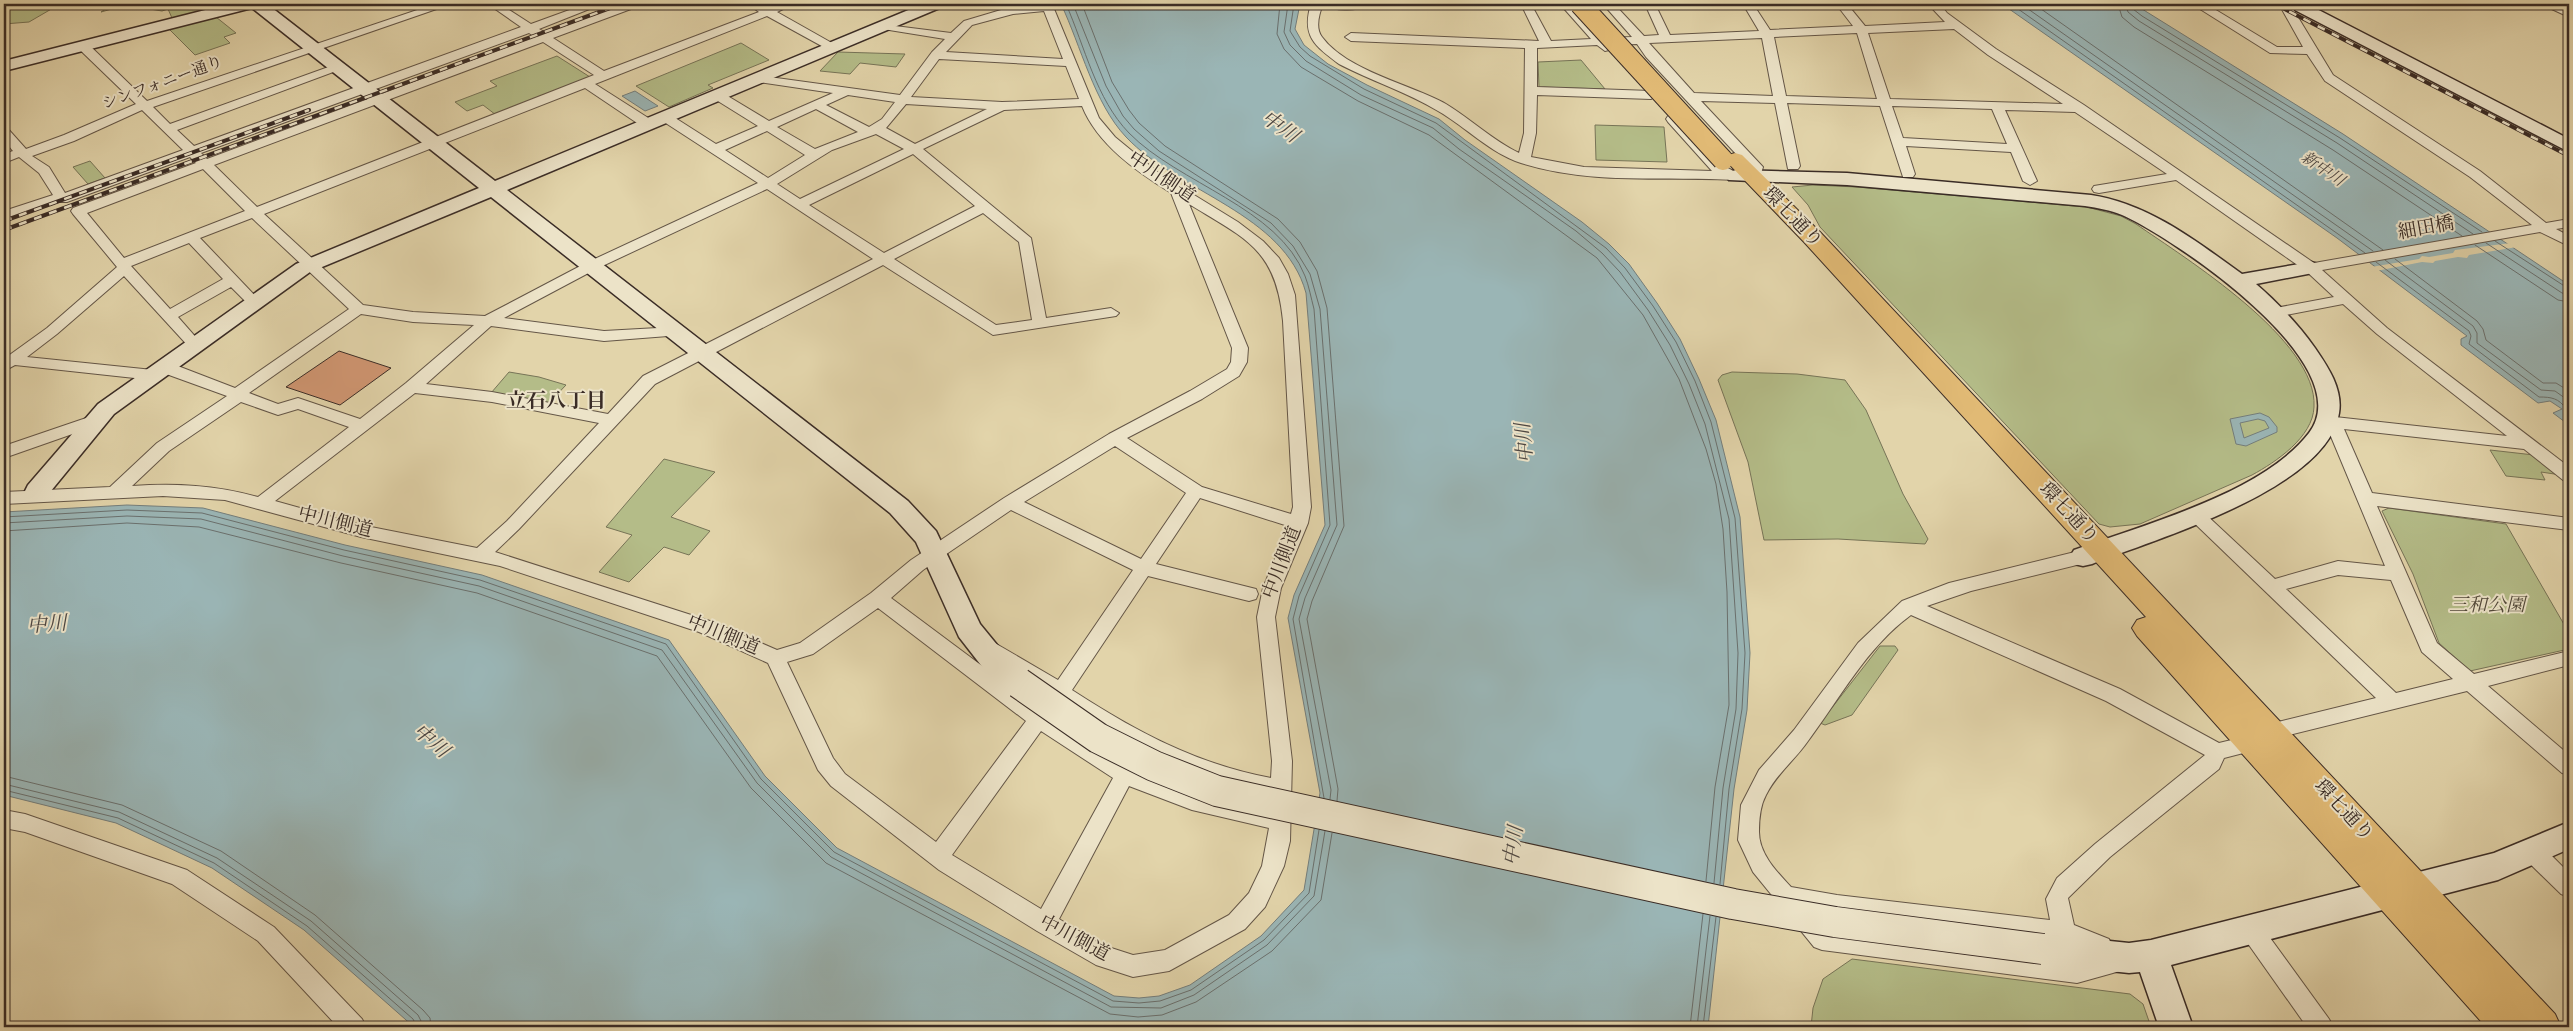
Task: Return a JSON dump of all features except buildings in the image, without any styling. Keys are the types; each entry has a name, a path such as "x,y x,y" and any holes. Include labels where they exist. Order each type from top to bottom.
{"main road":[{"name":"環七通り","path":"1580,4 1736,168 2402,891 2542,1027"},
{"name":"環七通り","path":"1591,4 1736,168"},
{"name":"環七通り","path":"2402,891 2510,1027"}],"street":[{"path":"4,66 247,4"},
{"path":"257,4 899,507 927,537 963,618 977,642 1019,683 1112,745 1154,766 1217,791 1733,904 1835,922 2054,941"},
{"name":"シンフォニー通り","path":"4,159 144,106 444,4"},
{"path":"492,4 603,76"},
{"path":"195,345 124,266 78,211 203,163 530,28 596,4"},
{"path":"4,216 61,198 190,150 544,37 634,4"},
{"path":"753,4 833,47"},
{"path":"6,364 52,331 124,266 254,212 788,4"},
{"path":"35,493 95,420 118,400 310,265 936,4"},
{"path":"996,4 1012,11"},
{"path":"1317,4 1313,15 1312,29 1319,41 1329,50 1376,77 1439,106 1502,150 1524,160 1568,168 1756,167 1650,54 1608,4"},
{"path":"1331,4 1356,6 1367,4"},
{"path":"1526,4 1547,45"},
{"path":"1564,4 1651,95 1715,167 2103,203 2143,218 2238,281 2275,312 2303,348 2322,379 2328,399 2330,423 2365,498 2429,647 2569,767"},
{"path":"1650,4 1666,39"},
{"path":"1748,4 1766,34 1793,166"},
{"path":"1842,4 1861,29 1908,174"},
{"path":"1934,4 1956,25 1992,52 2080,108 2178,176 2320,267 2345,299 2526,444 2569,476"},
{"path":"2198,4 2274,50 2311,51"},
{"path":"2285,4 2311,51 2329,78 2488,183 2545,229 2569,242"},
{"path":"2295,4 2569,146"},
{"path":"2548,4 2569,14"},
{"path":"2557,4 2569,9"},
{"path":"260,504 412,388 488,321 591,266 768,184 828,147 872,131 886,122 936,55 968,23 1012,11 1047,5"},
{"name":"中川側道","path":"4,498 35,493 200,490 361,531 480,555 558,577 706,627 776,658 825,764 838,780 939,856 1045,924 1096,954 1132,966 1169,960 1237,922 1257,900 1272,866 1279,841 1282,761 1266,617 1267,597 1294,538 1302,507 1288,296 1281,274 1272,258 1258,244 1233,225 1177,191 1122,151 1093,118 1047,5"},
{"path":"1351,37 1547,45 1956,25"},
{"path":"883,26 954,37"},
{"path":"1524,160 1530,133 1531,45"},
{"path":"82,46 254,212 358,309 413,317 488,321 604,336 676,332"},
{"path":"936,55 1070,63"},
{"path":"167,129 338,68"},
{"path":"758,78 902,101 1002,106 1085,102"},
{"path":"586,83 716,149 993,330 1111,312"},
{"path":"1531,91 1651,95"},
{"path":"716,149 845,92"},
{"path":"717,95 815,155"},
{"path":"1691,96 2080,108"},
{"path":"817,105 915,149 1026,241 1040,324"},
{"path":"800,204 1002,106"},
{"path":"1996,106 2030,181"},
{"path":"4,133 23,153 44,170 61,198"},
{"path":"1898,142 1978,148 2016,148"},
{"path":"2099,190 2178,176"},
{"path":"776,658 806,649 878,598 935,553 1010,502 1115,438 1196,395 1233,372 1239,362 1240,348 1177,191"},
{"path":"480,555 513,525 649,380 885,260 984,207"},
{"name":"細田橋","path":"2320,267 2545,229 2569,223"},
{"path":"191,237 255,302"},
{"path":"2238,281 2320,267"},
{"path":"169,316 232,280"},
{"path":"2275,312 2345,299"},
{"path":"116,491 163,447 358,309"},
{"path":"6,364 158,371 239,394 278,410 298,403 362,425"},
{"path":"412,388 492,397 613,420"},
{"path":"4,452 95,420"},
{"path":"2330,423 2526,444"},
{"path":"2330,423 2298,458 2275,475 2236,497 2092,553 1955,589 1910,606 1892,619 1871,642 1799,738 1780,758 1753,798 1748,838 1751,848 1766,872 1812,924 1822,940 2077,972 2252,930 2498,866 2569,836"},
{"path":"1115,438 1196,490 1299,523"},
{"path":"1060,692 1196,490"},
{"path":"2365,498 2569,524"},
{"path":"1010,502 1144,568 1250,594"},
{"path":"2195,514 2392,701"},
{"path":"2272,586 2338,568 2398,574"},
{"path":"878,598 1038,719 1125,775 1158,790 1192,801 1280,821"},
{"path":"1910,606 2113,695 2217,752"},
{"path":"977,642 1018,663 1130,737 1193,766 1239,781 1280,788"},
{"path":"2054,941 2059,892 2108,846 2212,763 2217,752 2261,737 2392,701 2569,658"},
{"path":"939,856 1038,719"},
{"path":"1045,924 1125,775"},
{"path":"4,819 25,823 178,877 266,934 354,1027"},
{"path":"2532,851 2569,887"},
{"path":"1786,896 2140,956"},
{"path":"2252,930 2321,1027"},
{"path":"2140,956 2176,1027"}],"green space":[{"path":"4,4 60,4 29,22 4,24"},
{"path":"113,4 179,4 183,8 207,4 209,9 172,18 168,9 162,11 126,5 101,12"},
{"path":"216,17 236,33 224,37 230,43 195,55 169,29"},
{"path":"741,43 769,60 708,85 713,88 669,107 636,86"},
{"path":"838,52 905,54 896,67 860,63 850,74 820,71"},
{"path":"557,56 590,77 496,115 483,105 467,111 455,102 497,86 490,81"},
{"path":"1581,60 1605,89 1539,87 1538,62"},
{"path":"1595,125 1664,127 1667,162 1596,160"},
{"path":"90,161 105,178 88,184 73,167"},
{"path":"1813,185 1857,187 2087,207 2121,216 2136,224 2215,279 2245,303 2272,329 2295,355 2310,381 2314,407 2312,418 2307,428 2292,447 2272,463 2252,475 2140,524 2110,527 2099,524 1820,227 1808,205 1792,187"},
{"path":"509,372 539,377 566,385 548,404 491,393"},
{"path":"1732,372 1797,374 1845,380 1866,410 1903,494 1928,539 1925,544 1838,539 1764,540 1748,462 1718,380 1722,375"},
{"path":"2490,450 2534,455 2561,475 2541,472 2545,480 2506,476"},
{"path":"664,459 715,472 671,517 710,531 689,555 664,547 629,582 599,572 632,535 606,527"},
{"name":"三和公園","path":"2389,508 2506,524 2569,633 2569,649 2470,671 2439,643 2413,574 2382,511"},
{"path":"1880,646 1895,646 1898,650 1852,715 1825,725 1820,723"},
{"path":"1852,959 2130,994 2143,1004 2151,1027 1811,1027 1813,1008 1823,979"}],"water":[{"name":"中川","path":"1061,4 1300,4 1295,29 1304,45 1328,64 1367,85 1439,119 1465,140 1582,222 1609,244 1629,264 1680,339 1716,420 1740,517 1750,653 1747,710 1734,789 1708,1027 414,1027 304,930 212,868 116,823 4,795 4,512 127,505 203,508 345,545 482,575 669,640 765,776 837,848 1114,996 1139,998 1159,996 1190,985 1261,936 1304,890 1320,793 1288,618 1294,595 1325,525 1306,293 1294,266 1276,243 1253,223 1173,174 1126,137 1105,108"},
{"name":"新中川","path":"2002,4 2134,4 2343,134 2569,285 2569,425 2553,413 2562,409 2550,401 2538,403 2461,345 2461,339 2467,336 2337,238"},
{"path":"635,91 658,106 645,111 622,96"},
{"path":"2260,413 2269,417 2277,427 2277,432 2246,446 2236,444 2230,419","holes":["2258,419 2265,421 2269,428 2244,438 2240,423"]}],"pier":[{"path":"2511,243 2517,247 2469,255 2467,258 2458,257 2433,263 2422,262 2376,271 2371,267 2419,259 2422,256 2429,257 2453,253 2455,250"}],"railway":[{"path":"4,230 621,4"},
{"path":"2275,4 2569,156"},
{"path":"4,221 309,110"}],"district":[{"name":"立石八丁目","path":"556,402"}]}
